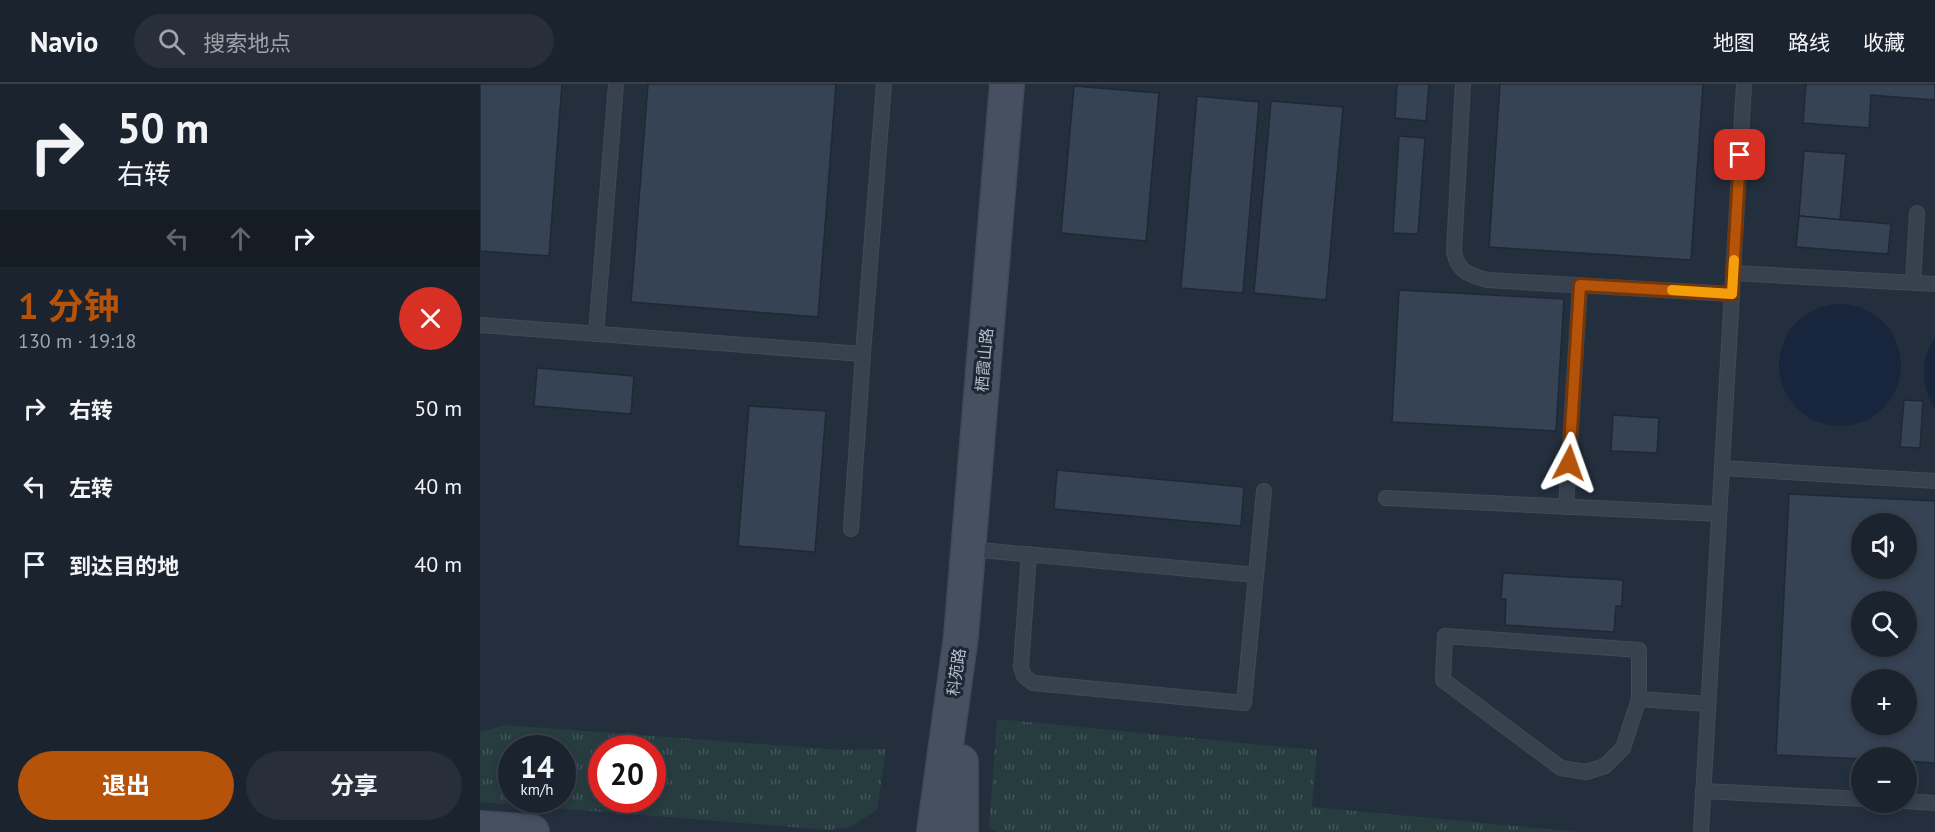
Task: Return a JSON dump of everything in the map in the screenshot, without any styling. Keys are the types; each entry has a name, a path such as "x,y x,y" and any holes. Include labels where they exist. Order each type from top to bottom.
{"street":[{"name":"栖霞山路","path":"961,636 1007,84"},
{"name":"科苑路","path":"934,832 961,636"},
{"name":"科苑路","path":"961,636 962,832"},
{"path":"480,828 532,832"}],"lane":[{"path":"596,334 616,84"},
{"path":"851,529 884,84"},
{"path":"1463,84 1454,251 1456,264 1468,274 1487,280 1732,294"},
{"path":"1701,832 1744,84"},
{"path":"1913,282 1917,213"},
{"path":"1733,273 1935,284"},
{"path":"1566,507 1580,285"},
{"path":"480,325 863,354"},
{"path":"1722,468 1935,481"},
{"path":"1029,554 1021,667 1024,676 1033,683 1244,703 1264,491"},
{"path":"1386,498 1719,514"},
{"path":"969,549 1256,575"},
{"path":"1445,636 1639,650 1639,699 1623,748 1605,766 1586,772 1561,768 1443,680 1445,636"},
{"path":"1639,699 1708,704"},
{"path":"1703,791 1851,798"},
{"path":"1917,802 1935,803"}],"green space":[{"path":"997,719 1317,750 1312,807 1578,832 996,832 989,827"},
{"path":"506,725 641,735 588,735 588,811 576,810 576,735 498,735 498,803 480,802 480,732"},
{"path":"666,737 843,750 886,749 877,810 850,827 830,830 618,813 666,813"}],"water":[{"path":"1840,304 1863,309 1874,314 1883,322 1891,331 1896,342 1901,365 1896,388 1891,399 1883,408 1874,416 1863,421 1840,426 1817,421 1806,416 1797,408 1789,399 1784,388 1779,365 1784,342 1789,331 1797,322 1806,314 1817,309"},
{"path":"1935,338 1935,409 1927,392 1924,364"}],"building":[{"path":"480,84 562,84 549,256 480,251"},
{"path":"648,84 836,84 818,317 631,302"},
{"path":"1397,84 1429,84 1426,121 1395,118"},
{"path":"1500,84 1703,84 1691,260 1489,247"},
{"path":"1806,84 1935,84 1935,100 1871,95 1869,128 1803,123"},
{"path":"1074,86 1159,93 1146,241 1061,233"},
{"path":"1197,96 1259,102 1243,293 1181,288"},
{"path":"1271,101 1343,107 1326,300 1254,293"},
{"path":"1399,136 1425,138 1418,234 1393,233"},
{"path":"1804,151 1846,154 1840,220 1799,216"},
{"path":"1799,216 1891,224 1888,254 1796,247"},
{"path":"1399,290 1564,299 1556,431 1392,422"},
{"path":"537,368 634,376 631,414 534,406"},
{"path":"1904,400 1923,401 1920,448 1900,447"},
{"path":"749,406 826,411 815,552 738,546"},
{"path":"1613,415 1659,418 1657,453 1611,451"},
{"path":"1057,470 1244,487 1241,526 1054,509"},
{"path":"1789,494 1935,501 1935,763 1917,762 1917,747 1851,747 1851,758 1776,755"},
{"path":"1503,573 1623,580 1622,606 1616,606 1614,632 1505,625 1506,599 1501,599"}],"slow traffic":[{"path":"1672,290 1732,294 1734,260"}],"route":[{"path":"1569,463 1580,285 1732,294 1740,155"}]}
